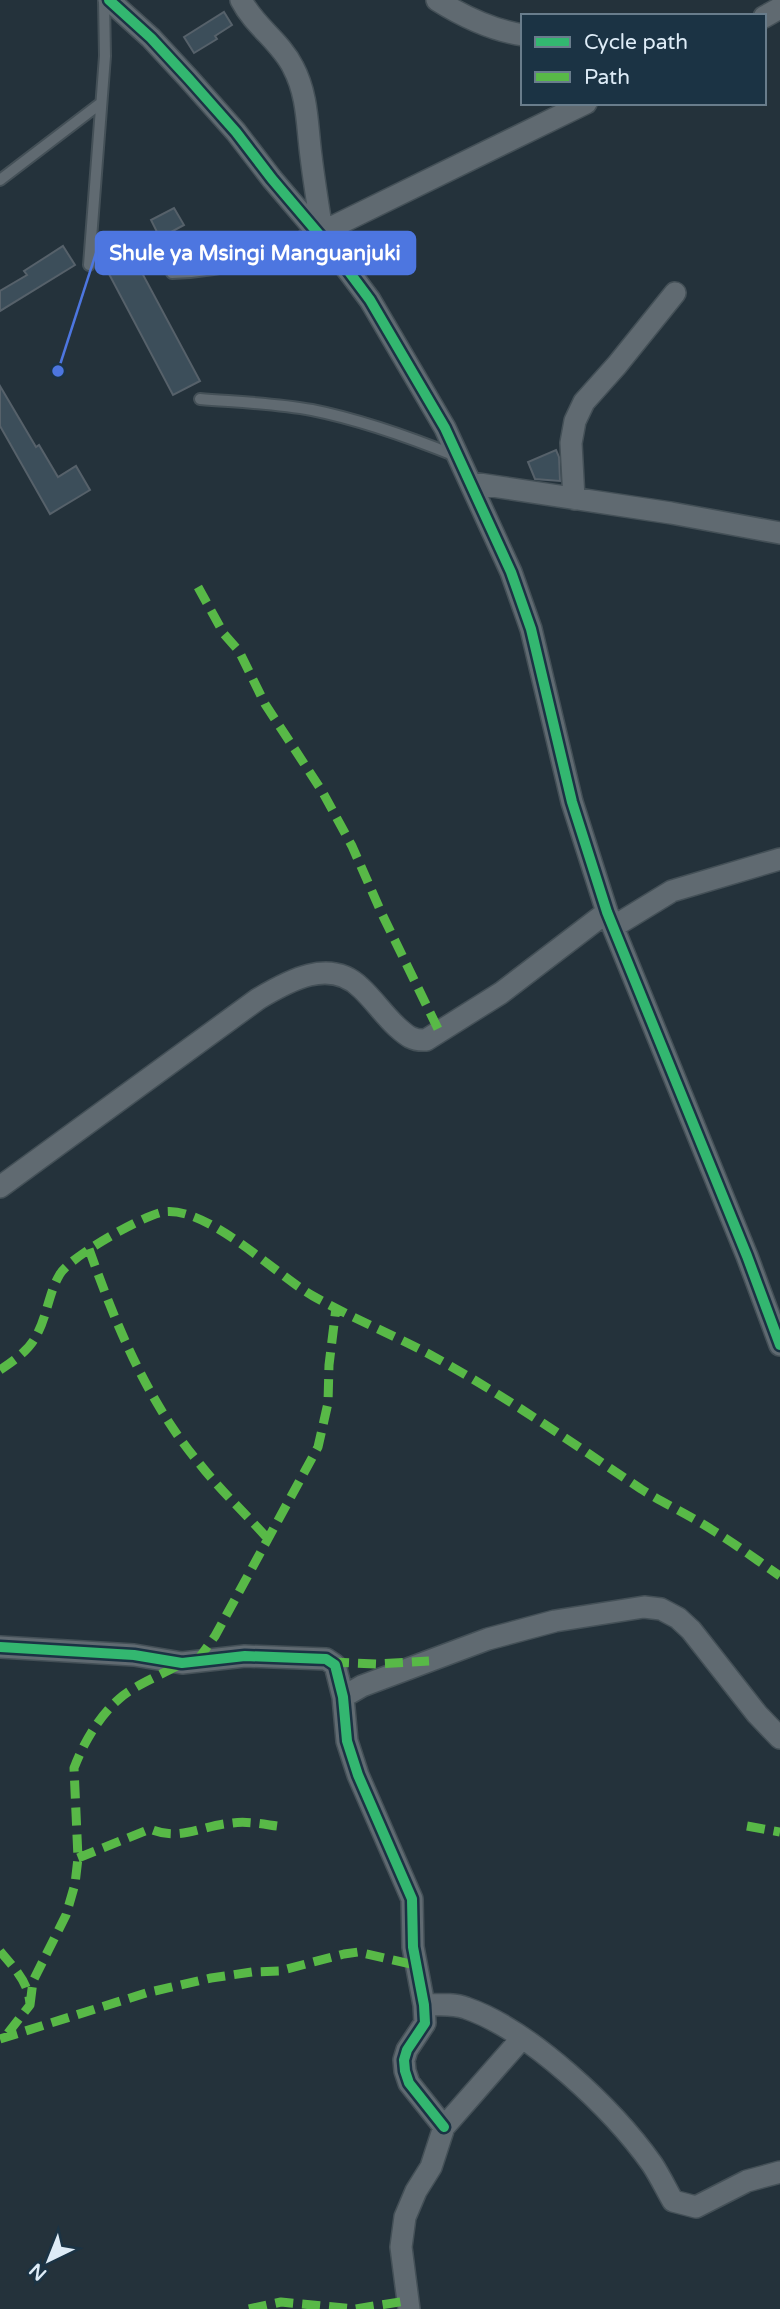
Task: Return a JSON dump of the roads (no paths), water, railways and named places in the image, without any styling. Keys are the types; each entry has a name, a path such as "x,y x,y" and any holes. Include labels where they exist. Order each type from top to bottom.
{"street":[{"path":"107,0 151,38 189,79 318,232 370,300 445,428 511,572 531,629 572,802 610,920 747,1256 780,1345"},
{"path":"241,0 251,18 287,58 300,84 307,114 318,232"},
{"path":"448,2 473,21 521,35"},
{"path":"318,232 582,105"},
{"path":"574,499 571,443 575,421 584,402 675,293"},
{"path":"471,483 671,513 780,533"},
{"path":"0,1187 258,999 290,980 321,972 342,975 360,986 380,1012 408,1037 417,1041 426,1040 610,920 672,891 780,859"},
{"path":"343,1698 362,1686 488,1639 555,1621 644,1607 661,1609 678,1618 691,1630 757,1714 780,1738"},
{"path":"0,1647 134,1655 181,1663 245,1656 326,1659 335,1665 343,1698 346,1741 412,1899 413,1947 425,2023 407,2050 405,2071 409,2082 444,2127"},
{"path":"424,2005 464,2007 497,2021 522,2038 604,2106 654,2167 673,2202 696,2207 747,2181 780,2172"},
{"path":"409,2309 401,2247 405,2217 416,2191 431,2167 444,2127 522,2038"}],"lane":[{"path":"89,265 107,0"},
{"path":"0,180 101,103"},
{"path":"172,273 226,268 274,252 318,232"},
{"path":"200,399 265,403 311,410 399,434 459,457"}],"place":[{"name":"Shule ya Msingi Manguanjuki","path":"58,371"}]}
